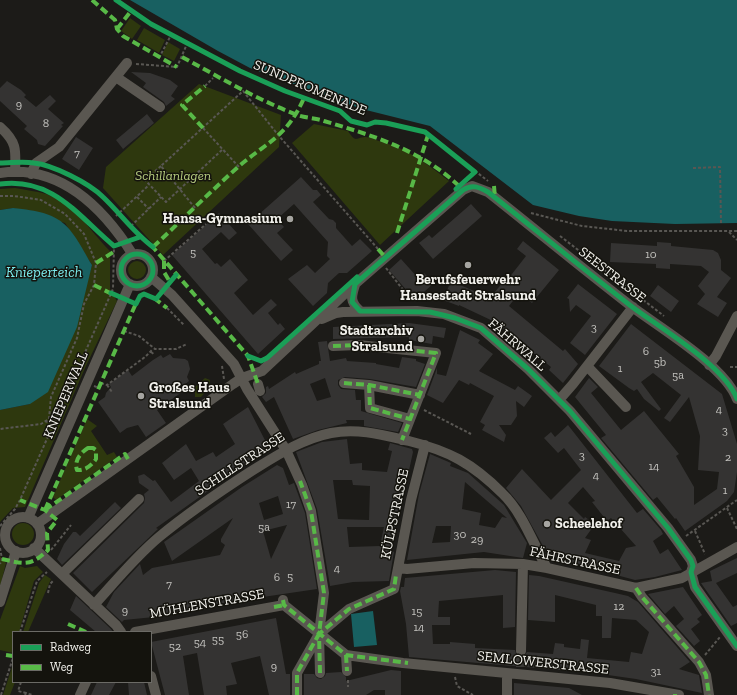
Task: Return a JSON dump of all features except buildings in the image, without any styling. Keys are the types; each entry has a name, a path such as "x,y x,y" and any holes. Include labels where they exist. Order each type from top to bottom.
{"street":[{"path":"31,174 36,163 59,147 127,63"},
{"path":"116,77 160,106"},
{"path":"0,127 9,135 14,143 15,172"},
{"path":"0,173 15,172 51,179 81,194 110,221 133,255"},
{"name":"SEESTRASSE","path":"463,190 472,186 488,192 632,307 665,330 709,365 730,385 737,399"},
{"name":"FÄHRWALL","path":"37,524 242,378 262,371 355,284 463,190"},
{"path":"138,254 148,258 152,267 151,277 140,286 130,284 123,278 121,268 125,260 138,254"},
{"path":"151,277 172,295 234,364 247,389 286,450 300,481 311,511 324,588 319,634 320,673"},
{"name":"KNIEPERWALL","path":"28,518 130,284"},
{"path":"355,284 351,298 354,306 360,311"},
{"path":"559,400 632,307"},
{"name":"FÄHRWALL","path":"313,323 336,313 360,311 430,312 468,322 481,328 496,340 559,400 607,452 668,528 691,560 693,566 691,572 696,587 726,631 736,641"},
{"path":"709,365 716,356 737,316"},
{"path":"333,346 358,345 436,353 402,440"},
{"path":"587,366 626,407"},
{"path":"344,383 369,385 420,395"},
{"path":"369,385 370,408 410,419"},
{"path":"266,406 272,428"},
{"name":"SCHILLSTRASSE","path":"94,605 135,559 158,538 238,480 298,443 330,433 342,432 367,432 425,445 458,458 476,470 503,493 515,510 547,568"},
{"name":"KÜLPSTRASSE","path":"319,634 349,609 394,589 411,500 425,445"},
{"path":"62,574 139,499"},
{"path":"16,518 28,518 37,524 40,529 40,539 34,548 26,552 16,551 8,543 6,532 11,522 16,518"},
{"name":"FÄHRSTRASSE","path":"397,572 407,569 486,562 523,564 636,588 676,581 737,547"},
{"path":"34,548 116,625 120,631"},
{"path":"0,602 16,551"},
{"path":"521,651 523,564"},
{"path":"636,588 642,597 699,662 706,675 709,695"},
{"name":"MÜHLENSTRASSE","path":"143,631 280,604 319,634"},
{"path":"319,634 346,655 347,671"},
{"path":"297,695 297,673 319,634"},
{"name":"SEMLOWERSTRASSE","path":"346,655 507,674 521,671 610,683 679,695"},
{"path":"507,674 507,695"},
{"path":"152,680 156,695"},
{"path":"80,695 86,683"}],"path":[{"path":"159,58 171,35"},
{"path":"127,63 177,67 187,44"},
{"path":"205,86 213,78"},
{"path":"223,149 166,202 145,180 243,90 279,136 378,249"},
{"path":"203,128 239,167"},
{"path":"161,166 195,208"},
{"path":"693,168 720,167 721,223"},
{"path":"110,221 149,185"},
{"path":"0,196 14,196 41,200 65,214 84,234 96,263 94,286 84,304 77,338 51,397 49,419 41,424 0,428"},
{"path":"137,197 149,209"},
{"path":"131,226 161,197"},
{"path":"537,218 531,213 582,226 627,231 737,231"},
{"path":"164,261 206,224"},
{"path":"555,232 666,318"},
{"path":"728,232 737,240"},
{"path":"0,526 1,520 15,509 20,500 113,289 114,246"},
{"path":"385,257 386,270 411,300"},
{"path":"167,308 190,330"},
{"path":"124,331 139,336 154,348 165,350 176,349 187,344"},
{"path":"107,385 151,352 154,348"},
{"path":"151,352 155,355"},
{"path":"221,363 224,376 221,385"},
{"path":"730,367 737,367"},
{"path":"101,383 107,385 112,392"},
{"path":"415,406 471,434"},
{"path":"677,541 695,531 737,500"},
{"path":"727,508 737,529"},
{"path":"48,550 52,549 71,525"},
{"path":"695,531 709,563"},
{"path":"0,548 2,559 0,564"},
{"path":"20,631 37,581 53,566"},
{"path":"48,593 50,584 62,574"},
{"path":"699,662 726,631"},
{"path":"1,695 12,661"},
{"path":"453,668 457,686 473,695"},
{"path":"21,683 18,691 32,695"}],"green space":[{"path":"130,18 141,26 132,39 121,31"},
{"path":"144,28 165,40 159,53 137,40"},
{"path":"168,42 180,49 174,61 162,55"},
{"name":"Schillanlagen","path":"199,84 281,115 279,147 163,255 103,188 106,167"},
{"path":"314,124 348,131 356,139 367,137 400,148 415,156 449,181 380,245 292,143"},
{"path":"15,188 42,193 56,198 81,218 110,251 110,289 117,301 85,368 25,507 13,508 0,522 0,410 30,404 83,296 92,265 65,223 13,208 0,210 0,189"},
{"path":"137,261 143,264 146,270 143,276 137,279 131,276 128,270 131,264"},
{"path":"205,378 210,380 209,388 201,397 195,397 195,387"},
{"path":"87,419 97,426 91,431 107,455 114,452 117,457 56,500 53,497"},
{"path":"23,523 27,524 33,530 33,538 27,544 23,545 19,544 13,538 12,534 13,530 19,524"},
{"path":"0,556 6,563 0,587"},
{"path":"20,566 25,568 37,566 43,572 34,581 19,631 12,631 12,653 0,650 0,620"},
{"path":"45,575 51,579 28,631 23,631 39,583"},
{"path":"12,667 12,683 15,683 10,695 3,695"}],"water":[{"path":"130,0 737,0 737,223 675,224 612,221 579,216 533,205 430,126 362,109 250,68"},
{"name":"Knieperteich","path":"13,208 43,213 54,217 63,223 77,239 92,265 77,327 48,392 30,404 0,410 0,210"},
{"path":"373,611 377,645 354,647 351,614"}],"tunnel":[{"path":"521,651 521,667"}],"marked path":[{"path":"92,0 115,20 117,29 123,36 177,67"},
{"path":"117,29 131,11"},
{"path":"182,57 280,108 298,115 361,132 396,146 429,163 459,186"},
{"path":"203,128 182,105 205,86"},
{"path":"153,247 238,167 276,138 291,122 304,98"},
{"path":"397,233 428,135"},
{"path":"494,186 495,198"},
{"path":"151,245 248,356 258,384"},
{"path":"378,249 385,257"},
{"path":"96,263 115,251"},
{"path":"164,261 164,272 170,282"},
{"path":"94,285 114,295"},
{"path":"154,298 167,308"},
{"path":"45,510 137,301"},
{"path":"333,346 358,345 436,353 402,440"},
{"path":"344,383 369,385 420,395"},
{"path":"369,385 370,408 410,419"},
{"path":"88,448 93,448 96,450 96,459 83,470 77,470 77,460 82,452 88,448"},
{"path":"45,510 125,454 128,459"},
{"path":"297,695 297,673 319,634 324,593 311,511 300,481"},
{"path":"2,559 26,563 31,562 48,550 47,533 57,520 45,510 20,500"},
{"path":"320,673 319,634 349,609 394,589 396,575"},
{"path":"636,588 642,597 699,662 706,675 709,695"},
{"path":"283,600 284,605 346,655 408,663"},
{"path":"274,607 284,605"},
{"path":"68,624 84,631"},
{"path":"6,655 12,656"},
{"path":"346,655 347,671"}],"cycle path":[{"name":"SUNDPROMENADE","path":"116,0 151,24 240,71 285,91 340,111 351,121 367,125 375,122 386,123 425,132 475,172 456,189"},
{"path":"0,163 26,162 42,164 80,181 103,197 140,236 153,247"},
{"path":"0,184 19,183 50,193 76,211 114,246 140,237"},
{"path":"737,399 730,386 706,361 674,336 631,306 488,192 479,188 469,187 463,190 355,284 352,302 360,311 430,312 455,318 481,328 528,369 570,411 668,528 691,560 693,566 691,572 695,587 737,646"},
{"path":"137,254 143,255 150,261 153,270 152,276 146,283 137,286 131,285 124,279 121,270 122,264 128,257 137,254"},
{"path":"111,293 136,304 140,296 144,294 156,299 176,275"},
{"path":"248,356 261,361 267,358 357,277"}],"place":[{"name":"Hansa-Gymnasium","path":"290,219"},
{"name":"Berufsfeuerwehr Hansestadt Stralsund","path":"468,265"},
{"name":"Stadtarchiv Stralsund","path":"421,339"},
{"name":"Großes Haus Stralsund","path":"141,396"},
{"name":"Scheelehof","path":"547,524"}]}
